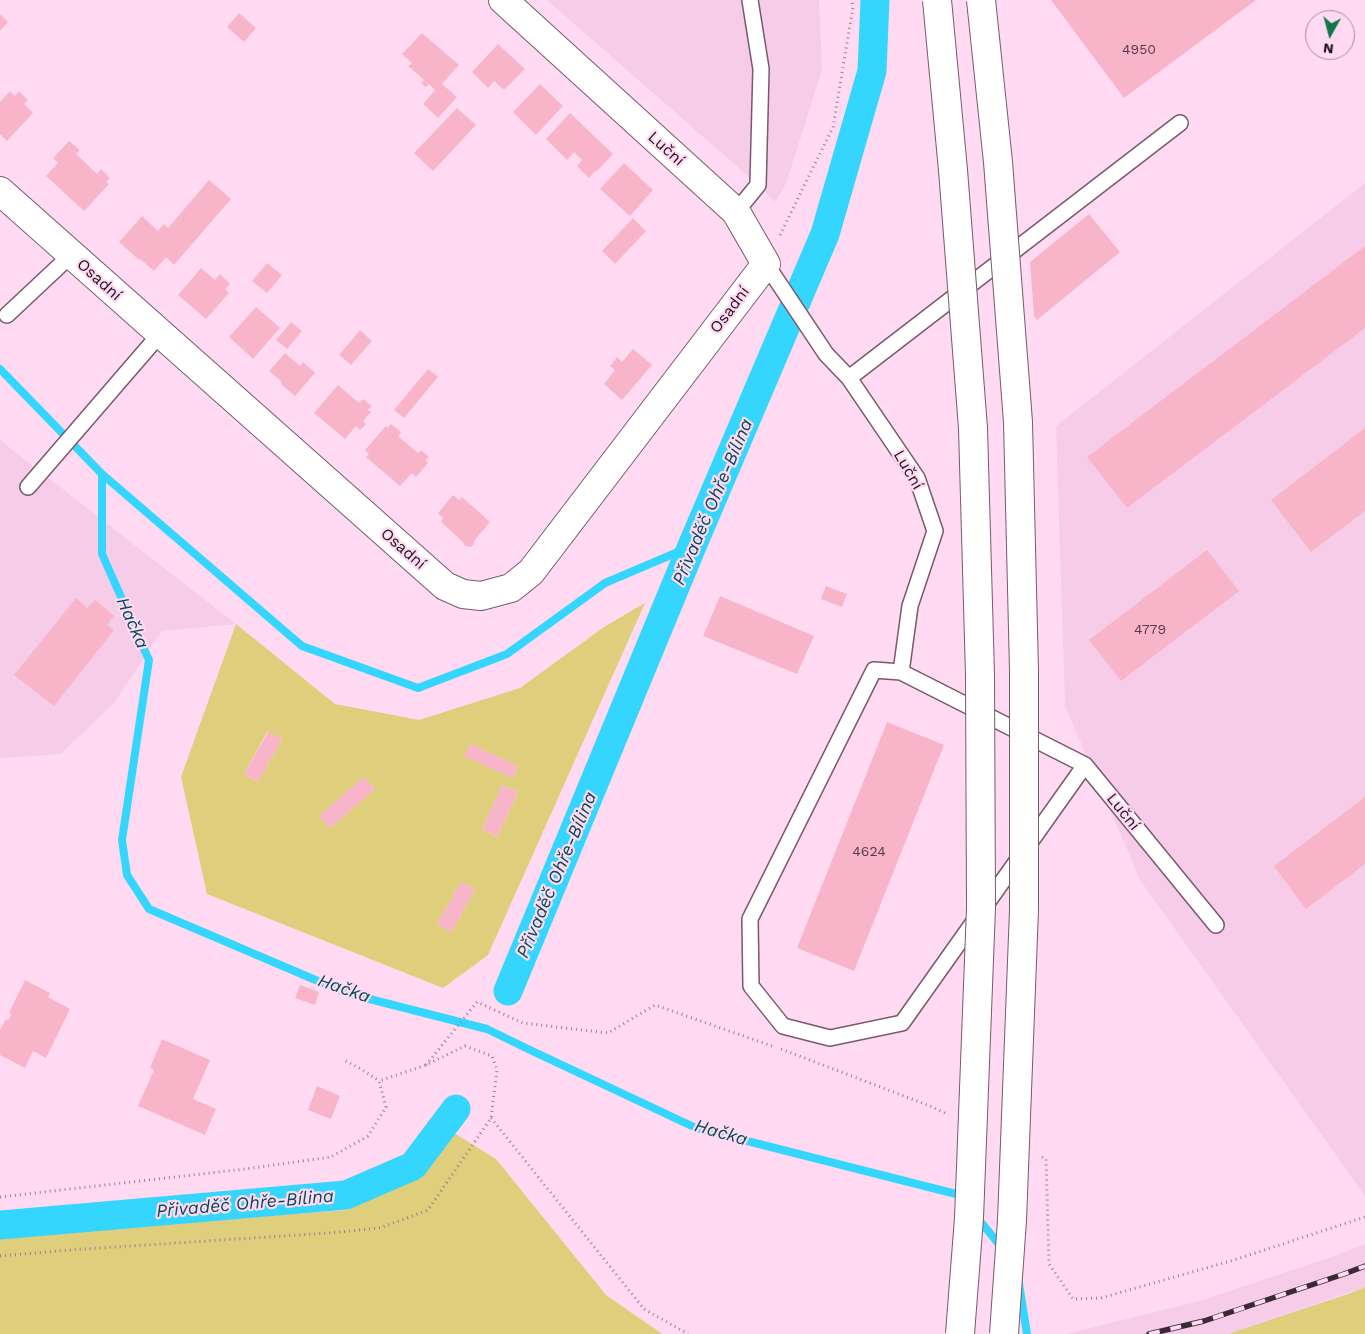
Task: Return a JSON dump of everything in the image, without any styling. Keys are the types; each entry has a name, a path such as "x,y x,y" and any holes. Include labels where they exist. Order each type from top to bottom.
{"main road":[{"name":"Luční","path":"502,0 736,212 766,264"},
{"path":"937,0 954,170 973,428 980,675 981,908 969,1218 960,1334"},
{"path":"981,0 998,162 1018,422 1024,671 1024,910 1012,1220 1004,1334"},
{"name":"Osadní","path":"0,191 445,586 463,594 481,596 511,588 532,572 766,264"}],"lane":[{"path":"736,212 758,185 761,69 750,0"},
{"path":"849,378 1180,123"},
{"path":"7,315 71,255"},
{"name":"Luční","path":"766,264 826,354 849,378 917,478 935,531 910,606 901,672 1085,766 1216,925"},
{"path":"28,487 160,334"},
{"path":"901,672 874,670 750,919 751,986 784,1026 830,1038 902,1023 1085,766"}],"path":[{"path":"766,264 834,127 853,7 852,0"},
{"path":"426,1065 477,1002 524,1023 608,1033 655,1005 768,1044 948,1114"},
{"path":"0,1256 329,1234 380,1228 428,1210 491,1118 497,1070 492,1056 465,1046 426,1065 379,1081"},
{"path":"0,1197 245,1169 331,1157 368,1136 386,1108 379,1081 344,1060"},
{"path":"491,1118 644,1309 688,1334"},
{"path":"1037,1155 1046,1159 1049,1264 1073,1299 1101,1298 1234,1260 1365,1217"}],"shaded area":[{"path":"547,0 819,0 822,70 786,184 775,202 758,185"},
{"path":"1365,183 1365,1196 1140,880 1065,706 1056,426"},
{"path":"0,440 236,624 162,631 114,703 61,754 0,758"},
{"path":"645,603 488,955 443,988 207,894 181,777 236,624 335,704 419,720 520,688 604,627","holes":["267,732 282,739 258,782 244,774","470,744 518,766 513,778 465,756","364,777 375,789 330,828 320,816","502,785 518,792 497,837 482,829","461,882 475,890 451,932 437,924"]},
{"path":"454,1133 496,1159 606,1295 662,1334 0,1334 0,1238 80,1230 347,1210 416,1179"},
{"path":"1365,1244 1365,1287 1228,1334 1066,1334 1199,1301"},
{"path":"1365,1287 1365,1334 1228,1334 1351,1293"}],"building":[{"path":"1051,0 1256,0 1124,98"},
{"path":"239,13 256,28 244,42 227,27"},
{"path":"0,14 8,22 0,31"},
{"path":"422,33 459,65 442,84 457,97 438,118 423,104 435,90 429,84 426,87 421,83 424,80 408,66 412,63 402,54"},
{"path":"498,44 525,69 504,90 494,81 488,88 472,72"},
{"path":"540,84 563,106 536,135 513,112"},
{"path":"10,91 15,96 19,91 28,100 24,104 33,113 7,141 0,134 0,102"},
{"path":"457,108 476,125 433,171 414,153"},
{"path":"570,113 613,154 589,178 577,166 582,160 574,152 567,160 546,139"},
{"path":"69,141 80,150 76,154 97,174 101,169 110,178 106,182 109,184 84,211 46,176 58,163 53,158"},
{"path":"624,163 653,190 630,216 600,189"},
{"path":"209,180 231,199 174,265 166,257 154,271 119,242 142,216 158,231 164,224 168,228"},
{"path":"1089,214 1120,252 1037,320 1034,316 1030,262"},
{"path":"633,218 646,231 615,264 602,251"},
{"path":"1365,246 1365,328 1127,508 1087,457"},
{"path":"267,263 282,275 267,293 252,281"},
{"path":"201,268 215,280 220,274 230,284 225,289 229,293 206,319 178,295"},
{"path":"256,307 280,328 253,359 229,337"},
{"path":"291,322 302,331 287,349 276,340"},
{"path":"360,330 372,341 351,365 339,355"},
{"path":"633,349 652,365 622,400 604,384 615,370 610,366 617,357 622,362"},
{"path":"285,353 300,366 303,362 315,373 295,396 269,371"},
{"path":"428,369 438,377 404,418 394,410"},
{"path":"338,385 359,403 363,399 372,406 368,410 371,412 363,421 366,424 360,430 356,426 345,439 314,413"},
{"path":"391,424 401,432 398,436 418,453 421,450 429,457 426,460 428,463 416,477 412,473 400,486 366,457 369,454 365,450 386,426 388,428"},
{"path":"1365,428 1365,511 1311,552 1271,500"},
{"path":"453,495 459,500 462,497 490,522 471,547 465,546 441,522 443,518 438,513"},
{"path":"1207,550 1239,591 1121,681 1089,640"},
{"path":"826,586 847,594 842,607 821,599"},
{"path":"720,596 814,636 797,674 703,636"},
{"path":"76,598 87,608 95,600 114,616 107,625 114,630 54,706 14,675"},
{"path":"887,722 944,745 854,971 797,948"},
{"path":"268,732 282,739 258,782 244,774"},
{"path":"470,744 518,766 513,778 464,756"},
{"path":"364,777 375,789 330,828 319,816"},
{"path":"502,785 518,792 497,837 482,829"},
{"path":"1365,797 1365,864 1306,909 1274,866"},
{"path":"461,882 475,890 451,932 437,924"},
{"path":"25,980 50,993 48,997 70,1009 46,1058 33,1051 25,1068 0,1055 0,1030 6,1019 8,1021 11,1014 9,1013"},
{"path":"300,985 319,992 315,1005 295,998"},
{"path":"162,1039 210,1060 193,1099 216,1109 205,1135 138,1106 154,1070 150,1068"},
{"path":"317,1086 340,1096 331,1119 308,1110"}],"waterway":[{"name":"Přivaděč Ohře-Bílina","path":"508,991 692,546 825,234 872,71 875,0"},
{"name":"Hačka","path":"0,369 102,474 102,554 149,660 122,840 127,875 149,909 346,993 487,1029 696,1128 960,1195 963,1199"},
{"path":"102,474 302,646 418,688 507,654 605,583 692,546"},
{"name":"Přivaděč Ohře-Bílina","path":"0,1225 346,1195 413,1166 456,1109"},
{"name":"Hačka","path":"976,1216 1002,1248"},
{"name":"Hačka","path":"1019,1284 1027,1334"}],"railway":[{"path":"1149,1334 1204,1321 1365,1266"}]}
